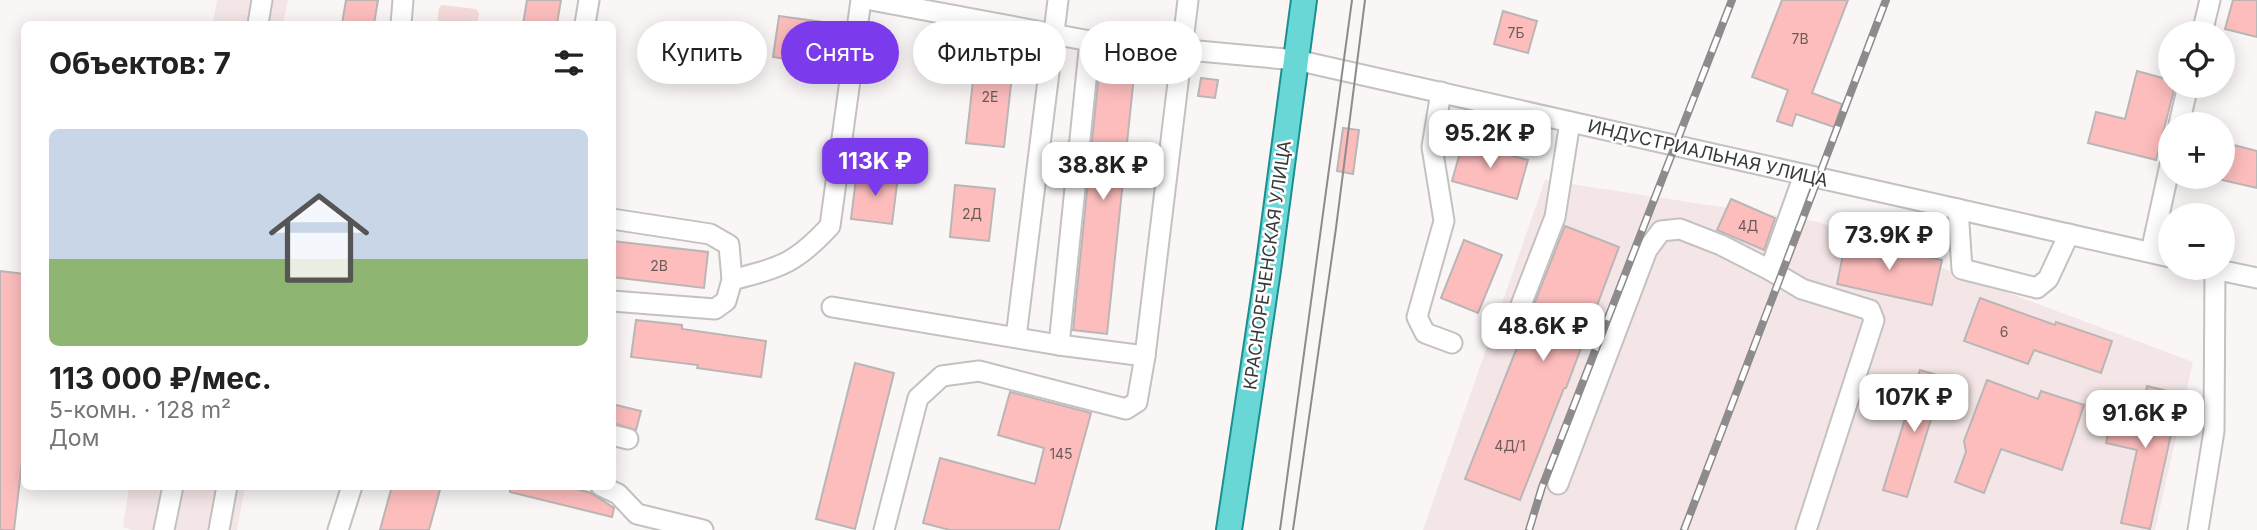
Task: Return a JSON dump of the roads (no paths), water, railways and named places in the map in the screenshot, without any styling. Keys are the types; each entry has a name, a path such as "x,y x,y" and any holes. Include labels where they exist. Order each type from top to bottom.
{"main road":[{"name":"КРАСНОРЕЧЕНСКАЯ УЛИЦА","path":"1229,530 1268,270 1304,0"}],"street":[{"path":"258,21 262,0"},
{"path":"401,21 403,0"},
{"path":"586,21 589,0"},
{"path":"732,280 782,266 808,250 830,226 861,0"},
{"path":"1055,21 1058,0"},
{"path":"1185,21 1188,0"},
{"path":"2205,21 2210,0"},
{"name":"ИНДУСТРИАЛЬНАЯ УЛИЦА","path":"883,1 983,21"},
{"name":"ИНДУСТРИАЛЬНАЯ УЛИЦА","path":"1202,53 1296,60 2158,254"},
{"path":"1016,337 1047,84"},
{"path":"1059,345 1086,84"},
{"path":"884,530 918,398 942,376 979,371 1126,409 1137,402 1145,356 1177,84"},
{"path":"1441,92 1432,147 1444,221 1417,317 1425,333 1452,343"},
{"path":"1509,336 1555,217 1570,122"},
{"path":"1770,270 1804,175"},
{"path":"2151,252 2165,189"},
{"path":"1958,209 1962,269 2037,288 2048,279 2069,234"},
{"path":"616,220 710,234 721,239 729,245 732,280 726,301 715,309 616,301"},
{"path":"1558,484 1647,250 1661,230 1681,229 1721,245 1802,289 1870,310 1874,320 1806,530"},
{"path":"2235,274 2257,278"},
{"path":"2199,530 2214,431 2212,280"},
{"path":"832,307 1059,345 1145,356"},
{"path":"164,530 172,490"},
{"path":"219,530 226,490"},
{"path":"338,530 351,490"},
{"path":"610,490 618,494 637,514 703,530"}],"tram line":[{"path":"1280,530 1352,0"},
{"path":"1293,530 1365,0"}],"railway":[{"path":"1529,530 1542,487 1732,0"},
{"path":"1684,530 1886,0"}]}
